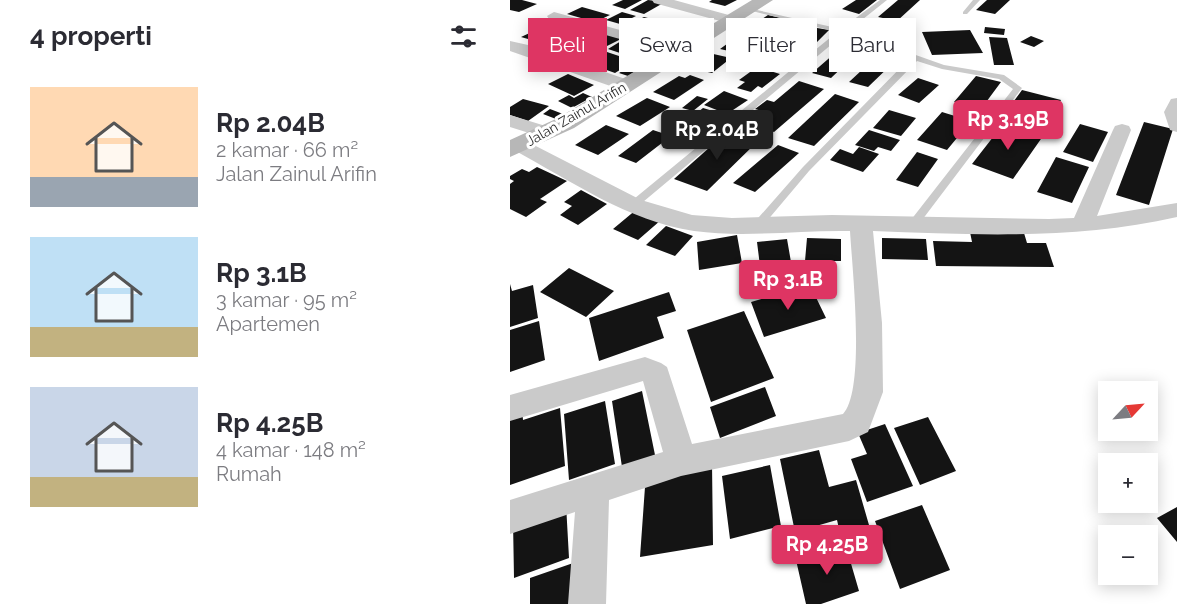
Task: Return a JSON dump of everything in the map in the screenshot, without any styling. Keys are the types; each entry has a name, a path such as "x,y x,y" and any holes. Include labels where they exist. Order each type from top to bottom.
{"street":[{"path":"659,0 726,19"},
{"name":"Jalan Zainul Arifin","path":"734,18 757,4"},
{"path":"554,16 619,34"},
{"path":"510,46 522,48 625,86"},
{"name":"Jalan Zainul Arifin","path":"516,147 566,123 647,72"},
{"path":"1177,103 1173,112 1177,126"},
{"path":"510,121 545,132"},
{"path":"1082,225 1122,130"},
{"path":"516,147 633,205 673,219 702,223 1000,228 1082,225 1175,212"},
{"path":"510,518 681,461 849,427 857,422 868,392 868,311 861,224"},
{"path":"510,408 645,369 657,376 681,461"},
{"path":"587,604 593,489"}],"lane":[{"path":"862,18 884,0"},
{"path":"965,13 977,0"},
{"path":"757,4 829,27"},
{"path":"633,205 829,42"},
{"path":"912,225 1018,88 1001,77 942,67 916,58"},
{"path":"757,225 806,169 901,72"}],"building":[{"path":"510,0 537,4 519,12 510,10"},
{"path":"623,0 642,0 625,9 612,5"},
{"path":"648,0 665,2 644,14 630,10"},
{"path":"737,0 725,6 709,2"},
{"path":"856,0 877,0 859,14 842,9"},
{"path":"898,0 920,0 900,18 878,17"},
{"path":"987,0 1010,0 995,14 976,10"},
{"path":"582,7 610,15 604,18 581,18 567,14"},
{"path":"622,12 636,16 619,18 619,24 607,20"},
{"path":"768,15 782,18 764,18"},
{"path":"985,27 1005,29 1004,35 984,33"},
{"path":"817,28 829,30 817,42"},
{"path":"970,30 983,53 932,55 922,32"},
{"path":"607,32 619,36 619,40 607,46"},
{"path":"1031,36 1044,41 1034,47 1020,42"},
{"path":"989,37 1007,38 1014,65 994,65"},
{"path":"619,42 619,53 608,49"},
{"path":"607,52 619,56 619,70 615,73 607,70"},
{"path":"714,54 726,57 726,62 714,71"},
{"path":"829,58 829,72 837,72 831,78 812,73 817,72 817,69"},
{"path":"621,72 635,72 628,76 619,73"},
{"path":"750,72 780,74 762,88 758,86 751,92 737,88 745,82 739,80"},
{"path":"860,72 884,72 868,87 849,82"},
{"path":"568,74 594,85 574,96 548,84"},
{"path":"690,75 704,80 674,100 653,92 679,76 685,78"},
{"path":"976,76 1001,82 981,109 954,102"},
{"path":"918,78 939,85 919,103 898,95"},
{"path":"799,81 824,89 774,132 748,123 762,111 755,109 767,100 774,102"},
{"path":"1022,90 1061,100 1044,128 1003,116"},
{"path":"724,91 748,100 727,114 704,105"},
{"path":"583,93 592,97 572,108 558,101 569,95 574,98"},
{"path":"835,94 859,102 814,146 788,138"},
{"path":"697,96 708,99 693,111 682,108"},
{"path":"647,98 670,107 640,126 616,116"},
{"path":"523,99 549,106 528,121 510,115 510,107"},
{"path":"703,108 727,115 721,120 697,113"},
{"path":"550,109 563,114 556,119 543,114"},
{"path":"889,110 916,118 901,136 873,128"},
{"path":"942,112 971,121 947,150 917,140"},
{"path":"695,116 717,121 713,125 690,120"},
{"path":"689,122 712,127 703,136 680,131"},
{"path":"1144,122 1173,129 1149,205 1116,195"},
{"path":"1004,123 1043,136 1013,179 972,164"},
{"path":"1080,124 1108,132 1093,162 1063,152"},
{"path":"606,125 629,134 598,155 575,145"},
{"path":"653,130 671,136 636,163 618,156"},
{"path":"869,130 900,140 891,151 878,147 874,151 855,145"},
{"path":"728,131 759,140 707,191 674,179"},
{"path":"778,145 799,153 755,192 733,183"},
{"path":"859,147 879,154 863,172 830,160 840,149 853,154"},
{"path":"917,152 938,159 918,187 896,180"},
{"path":"1056,157 1089,167 1072,203 1037,192"},
{"path":"537,167 567,181 540,199 547,202 526,217 510,209 510,184 514,181 510,179 510,176 522,169 529,172"},
{"path":"581,190 607,204 578,225 560,215 572,206 564,202"},
{"path":"637,209 661,220 638,240 613,229"},
{"path":"666,226 693,236 675,256 646,245"},
{"path":"970,232 1024,233 1027,243 1046,243 1054,267 936,266 933,241 972,242"},
{"path":"737,235 742,263 699,270 697,242"},
{"path":"807,238 841,239 841,261 805,261"},
{"path":"882,238 926,239 928,260 882,259"},
{"path":"787,239 791,262 760,266 757,242"},
{"path":"569,268 614,291 586,317 540,292"},
{"path":"510,284 512,291 533,285 538,318 510,327"},
{"path":"810,285 826,318 764,337 751,302"},
{"path":"669,292 676,311 657,317 664,338 599,361 589,318"},
{"path":"744,311 774,378 711,402 687,330"},
{"path":"539,321 545,360 510,372 510,330"},
{"path":"765,387 776,416 720,438 710,407"},
{"path":"642,391 655,455 622,467 612,401"},
{"path":"605,401 615,464 569,480 564,414"},
{"path":"560,408 565,466 510,485 510,413 522,409 523,420"},
{"path":"928,417 956,471 920,485 894,428"},
{"path":"885,424 913,486 867,502 851,459 867,454 858,433"},
{"path":"819,450 829,487 856,480 869,525 840,533 837,520 795,532 780,459"},
{"path":"712,463 713,545 640,557 646,473"},
{"path":"770,465 781,526 730,539 722,476"},
{"path":"566,504 569,558 514,578 513,521"},
{"path":"922,505 950,570 900,589 875,521"},
{"path":"1177,507 1177,542 1157,518"},
{"path":"845,543 859,591 821,604 806,604 796,560"},
{"path":"579,561 581,604 530,604 530,578"}]}
